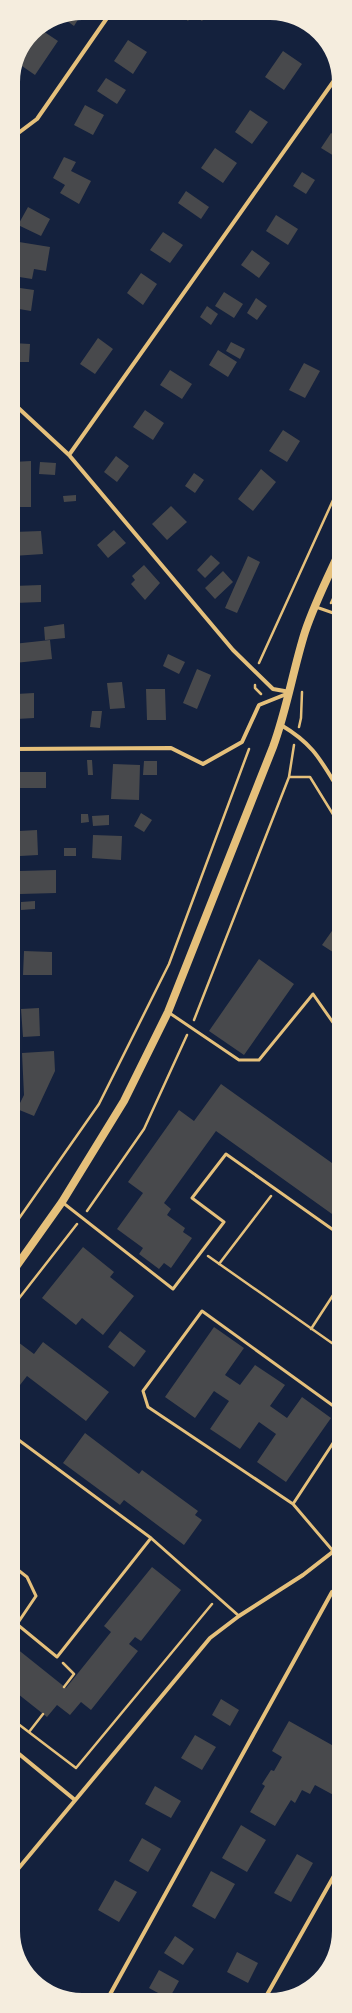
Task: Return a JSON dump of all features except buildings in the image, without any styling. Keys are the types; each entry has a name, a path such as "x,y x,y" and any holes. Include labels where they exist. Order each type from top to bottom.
{"main road":[{"path":"20,1261 62,1202 124,1101 168,1012 281,724 305,632 314,606 332,568"}],"street":[{"path":"20,132 37,119 106,20"},
{"path":"69,455 332,83"},
{"path":"20,410 69,455 233,650 273,689 290,692"},
{"path":"20,749 171,748 203,764 242,742 259,705 290,692"},
{"path":"281,724 296,734 316,752 332,778"},
{"path":"20,1867 210,1638 239,1616 303,1575 332,1552"},
{"path":"111,1993 332,1592"},
{"path":"20,1756 75,1800"},
{"path":"268,1993 332,1880"}],"lane":[{"path":"314,606 332,613"},
{"path":"168,1012 240,1060 259,1060 314,994 332,1021"},
{"path":"62,1202 173,1289 224,1222 192,1198 226,1154 332,1229"},
{"path":"332,1405 202,1311 143,1391 148,1407 293,1504 332,1550"},
{"path":"20,1441 151,1538 239,1616"},
{"path":"293,1504 332,1445"},
{"path":"20,1627 57,1657 151,1538"},
{"path":"20,1572 27,1577 36,1596 20,1622"}],"path":[{"path":"267,701 255,688 255,672 332,502"},
{"path":"327,611 332,601"},
{"path":"289,777 296,734 301,718 302,688"},
{"path":"20,1217 99,1104 169,964 251,745"},
{"path":"219,1264 276,1189"},
{"path":"202,1252 332,1343"},
{"path":"311,1329 332,1297"},
{"path":"20,1725 76,1768 217,1597"},
{"path":"57,1657 74,1674 64,1687"},
{"path":"29,1732 43,1714"}]}
